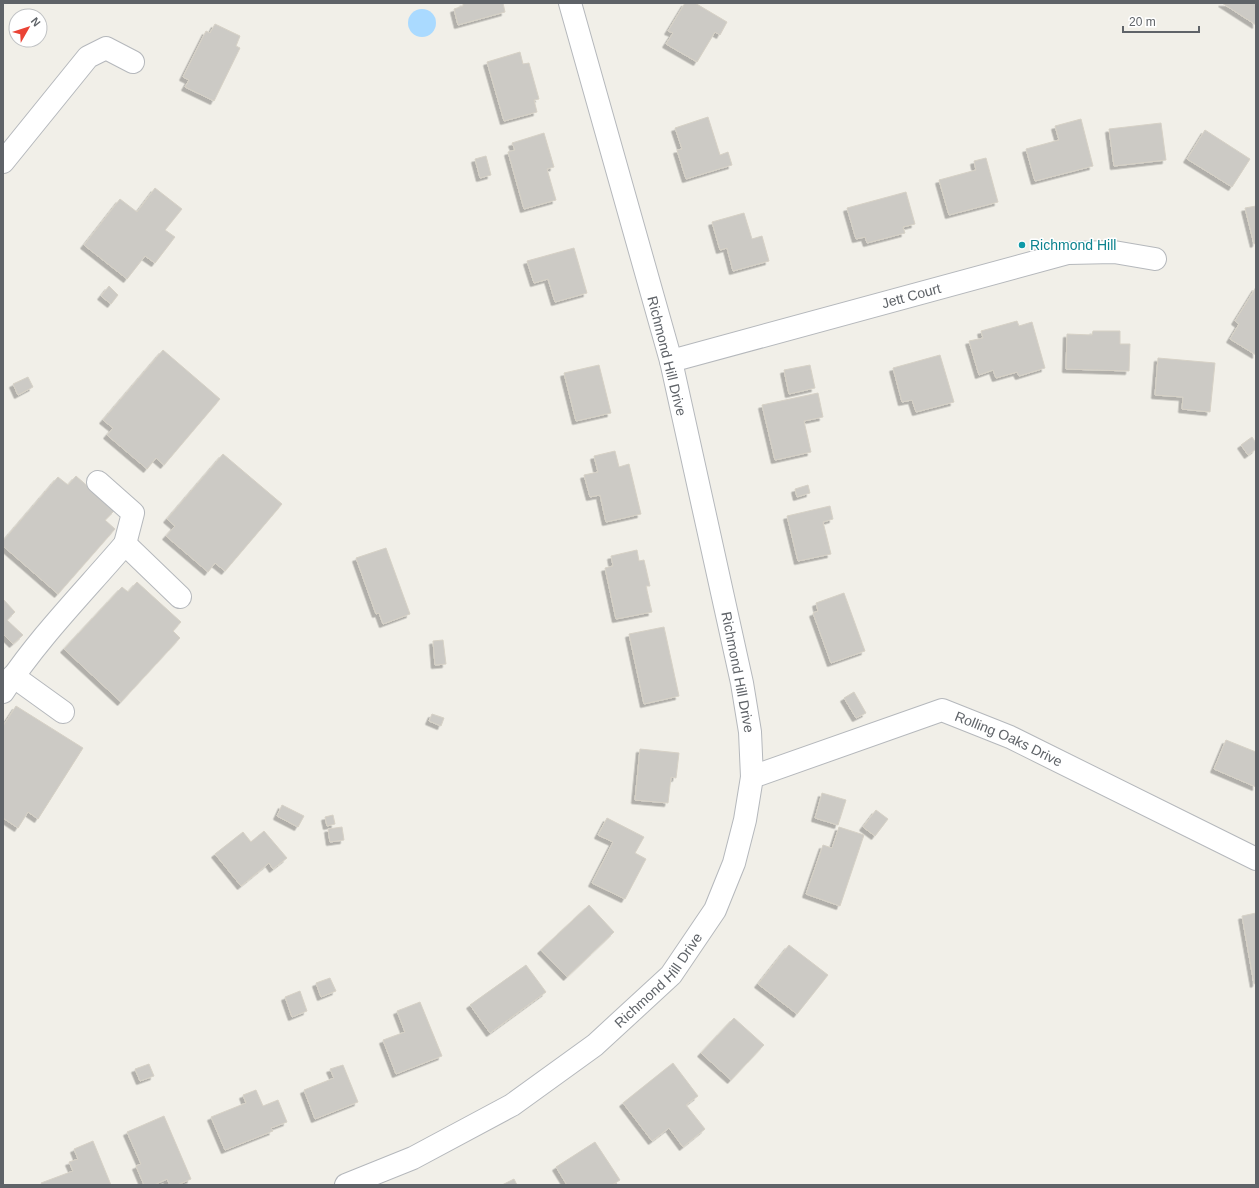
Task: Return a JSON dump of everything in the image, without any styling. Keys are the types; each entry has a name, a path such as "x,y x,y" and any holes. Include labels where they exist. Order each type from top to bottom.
{"street":[{"name":"Richmond Hill Drive","path":"346,1185 413,1158 512,1105 595,1045 670,975 716,910 734,863 745,820 752,777 750,732 742,683 671,362 570,3"},
{"path":"3,162 88,57 106,48 133,62"},
{"name":"Jett Court","path":"671,362 1068,253 1114,252 1155,259"},
{"path":"63,712 8,684 47,631 126,544 133,513 98,482"},
{"path":"126,544 180,597"},
{"name":"Rolling Oaks Drive","path":"752,777 942,710 1010,737 1256,858"}],"water":[{"path":"422,9 432,13 436,23 432,33 422,37 412,33 408,23 412,13"}],"building":[{"path":"463,3 503,3 505,12 458,25 454,9 463,6"},
{"path":"685,3 695,3 727,22 720,35 715,32 697,62 666,44 673,33 668,31"},
{"path":"1222,3 1256,3 1256,25"},
{"path":"215,24 240,36 236,46 240,48 214,101 185,87 189,80 183,77 206,31 210,33"},
{"path":"520,52 523,64 529,63 539,99 534,100 537,112 504,121 487,62"},
{"path":"708,117 720,155 728,152 732,165 686,179 677,150 682,149 675,128"},
{"path":"1081,119 1093,166 1035,181 1026,149 1059,140 1055,126"},
{"path":"1161,123 1166,160 1114,166 1109,129"},
{"path":"1205,130 1250,159 1232,187 1187,159"},
{"path":"544,133 554,167 547,169 556,200 524,209 508,152 515,150 512,143"},
{"path":"486,156 491,175 480,178 475,159"},
{"path":"986,158 998,202 949,215 939,180 976,170 974,161"},
{"path":"155,188 182,209 165,230 175,237 155,263 145,256 127,279 84,245 120,199 137,212"},
{"path":"906,192 915,224 903,227 905,233 867,243 865,237 856,239 847,208"},
{"path":"1256,206 1256,243 1254,244 1245,208"},
{"path":"744,213 752,239 762,236 769,261 733,271 727,248 720,250 712,222"},
{"path":"574,248 587,293 555,302 548,279 534,283 527,261"},
{"path":"109,286 118,295 111,304 101,296"},
{"path":"1256,287 1256,355 1230,339 1239,324 1235,321"},
{"path":"1017,321 1019,326 1032,322 1045,368 1019,376 1017,372 996,378 993,370 979,375 969,341 983,338 981,331"},
{"path":"1093,331 1120,331 1120,344 1130,344 1129,371 1066,369 1067,334 1092,335"},
{"path":"163,350 220,399 164,465 156,458 147,469 107,435 113,428 103,420"},
{"path":"940,355 954,402 916,412 912,400 902,402 893,368"},
{"path":"1158,358 1215,363 1210,412 1182,409 1183,397 1155,395"},
{"path":"599,365 611,413 576,421 564,373"},
{"path":"810,365 815,388 789,394 784,370"},
{"path":"28,377 33,387 18,395 13,384"},
{"path":"818,393 823,417 804,421 811,452 775,460 762,405"},
{"path":"1252,437 1256,443 1256,449 1248,455 1241,445"},
{"path":"615,451 619,467 629,464 641,514 606,522 600,495 590,497 584,475 598,472 594,456"},
{"path":"223,454 282,504 225,571 215,563 208,572 166,536 175,526 167,519"},
{"path":"76,476 115,510 105,520 115,529 58,594 3,546 3,541 58,477 68,485"},
{"path":"808,485 810,493 797,497 795,489"},
{"path":"830,506 833,519 823,522 831,554 798,561 787,516"},
{"path":"386,548 410,614 383,624 379,613 376,614 356,558"},
{"path":"637,550 639,561 644,560 650,586 646,586 652,612 616,619 605,568 613,566 611,556"},
{"path":"137,582 181,622 173,631 180,638 121,702 64,649 122,587 128,592"},
{"path":"844,593 865,651 831,663 813,613 818,611 816,603"},
{"path":"3,599 15,612 7,620 23,635 13,644 3,634"},
{"path":"664,627 679,696 644,704 629,634"},
{"path":"443,640 446,664 435,665 433,641"},
{"path":"854,692 866,713 856,718 844,698"},
{"path":"16,706 83,748 38,819 28,812 18,828 3,818 3,726"},
{"path":"432,714 444,718 441,726 429,721"},
{"path":"1226,740 1256,752 1256,787 1214,769"},
{"path":"640,749 679,753 676,778 671,777 668,803 635,800"},
{"path":"822,793 846,800 838,825 815,818"},
{"path":"282,805 304,816 298,827 277,816"},
{"path":"876,810 888,819 875,836 863,827"},
{"path":"333,815 335,824 327,826 325,817"},
{"path":"607,818 644,837 635,853 646,859 625,899 592,883 613,842 598,835"},
{"path":"342,827 344,840 330,842 328,829"},
{"path":"839,827 864,835 840,906 806,894 823,845 832,848"},
{"path":"264,831 287,858 273,869 269,863 241,886 215,854 243,832 251,842"},
{"path":"589,905 614,932 567,977 541,950"},
{"path":"1256,913 1256,983 1254,984 1242,916"},
{"path":"789,945 828,975 797,1014 758,984"},
{"path":"526,965 546,992 490,1033 470,1005"},
{"path":"330,978 336,991 321,997 316,983"},
{"path":"300,991 307,1011 292,1017 285,997"},
{"path":"420,1002 442,1056 396,1074 383,1040 405,1032 397,1011"},
{"path":"734,1018 764,1045 731,1080 701,1053"},
{"path":"673,1063 698,1096 686,1105 705,1129 683,1147 669,1128 652,1141 623,1103"},
{"path":"149,1064 154,1076 140,1081 135,1069"},
{"path":"343,1065 358,1102 315,1119 304,1090 334,1078 330,1069"},
{"path":"256,1090 263,1106 278,1100 287,1122 271,1128 273,1131 225,1150 211,1117 246,1103 243,1095"},
{"path":"164,1116 191,1179 177,1185 170,1185 167,1179 154,1185 144,1185 136,1166 141,1164 127,1132"},
{"path":"93,1141 111,1185 42,1185 41,1183 73,1171 69,1162 78,1159 74,1149"},
{"path":"595,1142 620,1180 612,1185 567,1185 556,1167"},
{"path":"514,1179 517,1185 502,1185"}],"place":[{"name":"Richmond Hill","path":"1022,245"}]}
